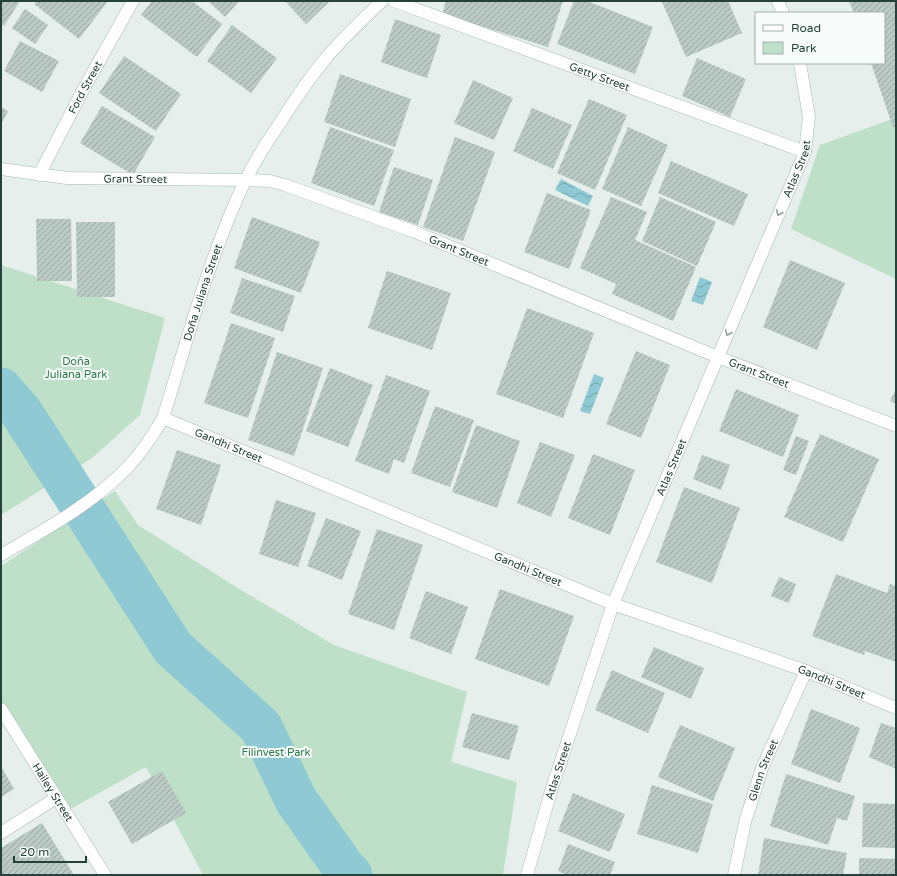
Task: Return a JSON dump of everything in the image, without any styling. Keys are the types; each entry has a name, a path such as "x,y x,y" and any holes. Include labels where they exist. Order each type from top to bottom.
{"street":[{"name":"Ford Street","path":"39,175 83,90 133,1"},
{"name":"Doña Juliana Street","path":"1,555 63,519 110,484 126,469 153,435 163,418 206,278 225,227 246,180 293,102 327,57 382,1"},
{"name":"Getty Street","path":"394,1 805,152"},
{"path":"778,1 783,12"},
{"name":"Atlas Street","path":"527,875 552,788 614,604 805,152 810,117 800,64"},
{"name":"Grant Street","path":"1,169 67,178 246,180 270,181 285,185 407,229 718,357 896,426"},
{"name":"Gandhi Street","path":"163,418 614,604 806,671 896,708"},
{"name":"Glenn Street","path":"734,875 745,822 762,768 806,671"},
{"name":"Hailey Street","path":"1,709 105,875"},
{"path":"1,833 56,798"}],"green space":[{"path":"895,118 896,279 791,229 820,145"},
{"name":"Doña Juliana Park","path":"1,265 165,318 140,415 92,458 1,515"},
{"name":"Filinvest Park","path":"115,491 138,525 241,590 334,645 467,692 451,762 517,782 503,875 203,875 146,767 65,812 1,705 1,566"}],"water":[{"path":"561,179 593,196 588,206 555,190"},
{"path":"700,277 712,282 703,305 691,301"},
{"path":"594,374 604,378 590,414 580,411"}],"building":[{"path":"1,1 20,1 4,26 1,24"},
{"path":"37,1 108,1 79,39 34,4"},
{"path":"152,1 192,1 222,24 197,57 141,15"},
{"path":"208,1 239,1 225,17"},
{"path":"285,1 330,1 306,24"},
{"path":"446,1 563,1 548,47 442,14"},
{"path":"574,1 587,1 653,27 635,74 557,44"},
{"path":"728,1 742,33 686,57 662,2"},
{"path":"849,1 896,1 896,126 893,127 871,64 885,64 885,12 854,12"},
{"path":"25,9 48,25 35,44 12,28"},
{"path":"395,19 441,35 427,78 381,62"},
{"path":"232,25 277,58 251,93 207,61"},
{"path":"20,41 59,61 42,92 4,71"},
{"path":"124,56 181,94 156,131 99,93"},
{"path":"697,58 746,79 730,117 682,96"},
{"path":"340,74 411,99 395,147 324,122"},
{"path":"473,80 513,98 494,140 454,123"},
{"path":"589,99 627,115 595,190 557,173"},
{"path":"102,106 155,137 133,175 80,143"},
{"path":"1,107 8,111 1,125"},
{"path":"532,108 572,125 553,169 513,151"},
{"path":"330,127 394,150 374,206 311,183"},
{"path":"628,127 668,145 641,206 602,189"},
{"path":"455,137 495,152 463,241 423,227"},
{"path":"671,161 748,194 734,226 658,193"},
{"path":"394,167 433,180 418,225 379,212"},
{"path":"547,193 591,210 569,269 524,252"},
{"path":"611,197 647,212 635,240 696,267 673,321 612,294 616,284 580,268"},
{"path":"660,197 716,222 697,266 642,241"},
{"path":"252,217 320,242 301,293 234,268"},
{"path":"36,219 71,219 72,281 37,281"},
{"path":"76,222 115,222 115,297 77,297"},
{"path":"790,260 845,283 817,350 763,327"},
{"path":"387,271 451,293 432,350 368,328"},
{"path":"242,278 295,296 283,332 230,313"},
{"path":"527,308 594,333 563,418 496,394"},
{"path":"231,323 275,338 248,418 204,403"},
{"path":"636,351 670,365 641,438 606,424"},
{"path":"277,352 323,368 294,456 248,440"},
{"path":"330,368 373,385 348,447 306,431"},
{"path":"386,375 430,391 404,463 394,459 389,474 355,461"},
{"path":"736,389 799,415 783,457 719,431"},
{"path":"896,391 896,404 890,401"},
{"path":"435,406 474,420 450,487 411,473"},
{"path":"476,425 520,441 497,508 452,492"},
{"path":"820,434 879,459 843,542 784,517"},
{"path":"796,436 809,441 796,475 783,470"},
{"path":"540,442 575,455 551,517 517,503"},
{"path":"177,450 221,465 201,525 156,509"},
{"path":"593,454 635,470 610,535 568,518"},
{"path":"702,455 730,465 721,490 693,479"},
{"path":"684,487 740,508 712,583 656,562"},
{"path":"276,500 316,513 298,567 259,554"},
{"path":"326,518 361,531 342,580 307,566"},
{"path":"377,529 423,545 394,630 348,614"},
{"path":"836,574 887,593 890,584 896,586 896,662 865,651 864,655 812,636"},
{"path":"779,577 796,584 789,603 771,596"},
{"path":"500,589 574,616 549,686 475,659"},
{"path":"426,591 468,607 451,654 409,638"},
{"path":"654,647 704,668 691,699 641,677"},
{"path":"612,670 665,693 648,733 595,710"},
{"path":"811,709 860,728 840,783 791,764"},
{"path":"472,713 519,726 509,760 462,747"},
{"path":"881,723 896,728 896,769 869,757"},
{"path":"680,725 735,748 713,801 658,777"},
{"path":"1,766 14,789 1,797"},
{"path":"162,771 186,813 132,844 108,802"},
{"path":"786,774 855,796 847,821 837,818 828,845 770,826"},
{"path":"652,785 713,804 698,853 637,834"},
{"path":"573,793 625,814 610,852 558,831"},
{"path":"863,803 896,804 896,848 862,847"},
{"path":"42,823 74,875 1,875 1,848"},
{"path":"764,838 847,853 843,875 758,875"},
{"path":"568,844 615,862 610,875 567,875 558,871"},
{"path":"859,858 896,859 896,875 859,875"}],"waterway":[{"path":"1,389 21,412 173,648 261,727 296,800 344,868 351,875"}]}
